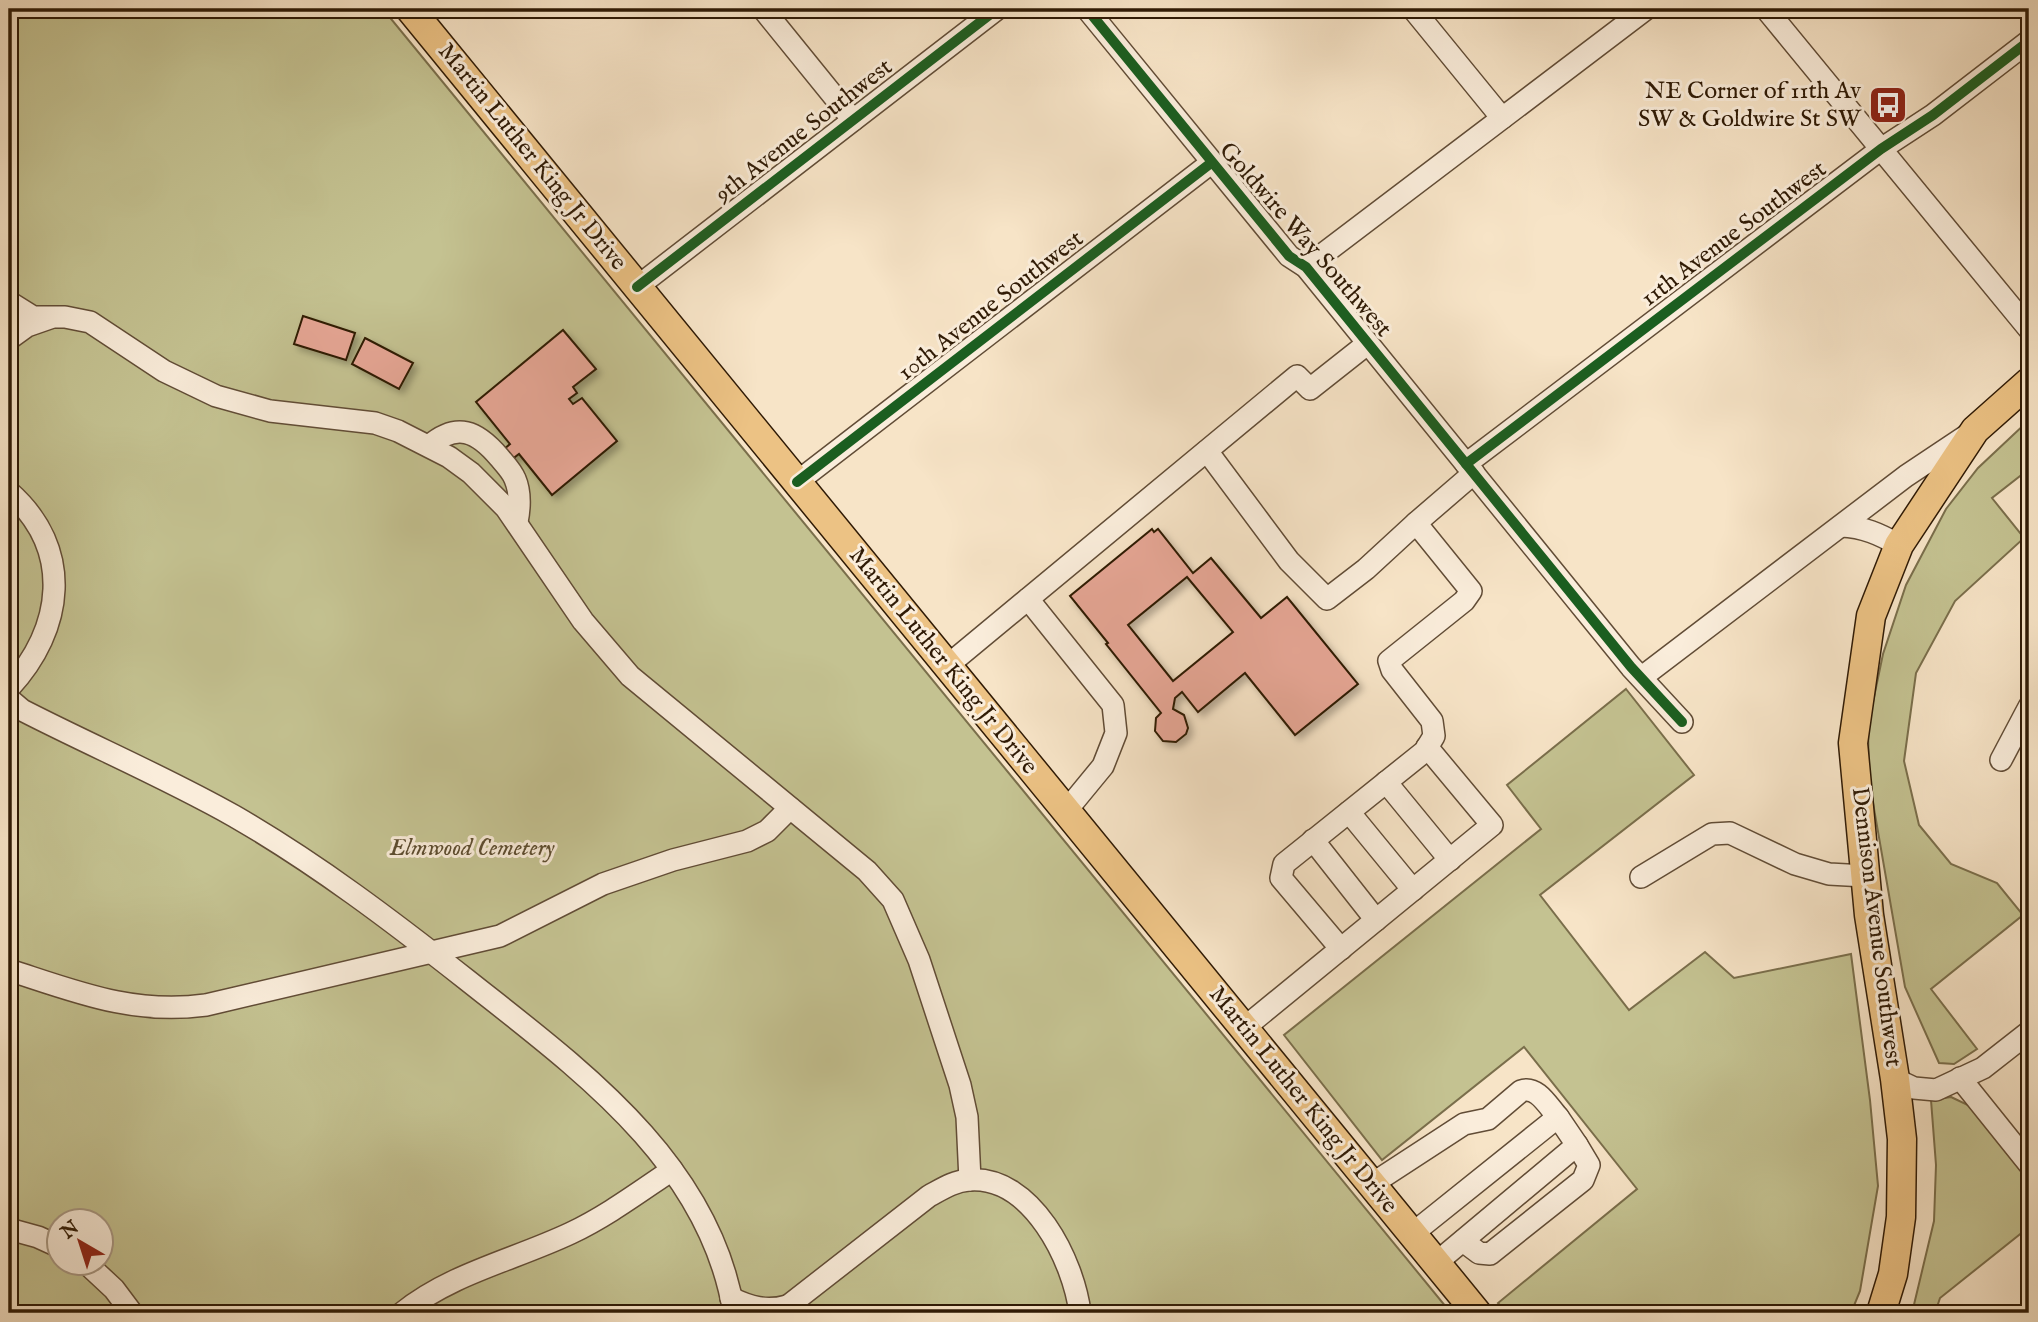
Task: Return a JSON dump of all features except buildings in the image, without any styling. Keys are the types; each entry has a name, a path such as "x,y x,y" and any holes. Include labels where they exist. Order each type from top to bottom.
{"main road":[{"name":"Martin Luther King Jr Drive","path":"410,9 1477,1313"},
{"name":"Dennison Avenue Southwest","path":"1881,1313 1894,1274 1901,1217 1902,1139 1869,915 1853,743 1871,616 1899,545 1975,430 2029,382"}],"street":[{"path":"763,9 853,120"},
{"name":"9th Avenue Southwest","path":"637,288 997,9"},
{"name":"Goldwire Way Southwest","path":"1087,9 1211,163 1289,256 1306,267 1555,575 1682,722"},
{"path":"1413,9 1502,118"},
{"path":"1306,267 1646,9"},
{"path":"1766,9 2029,329"},
{"name":"11th Avenue Southwest","path":"1207,451 1289,561 1327,599 1367,569 1470,469 1881,149 1933,115 2029,41"},
{"name":"10th Avenue Southwest","path":"797,482 1211,163"},
{"path":"9,302 33,317 65,317 90,322 164,371 216,396 270,411 374,423 429,446 471,473 517,522 583,621 622,667 656,699 867,871 893,900 901,913 919,960 960,1085 967,1118 970,1180"},
{"path":"9,339 27,326 50,318"},
{"path":"947,666 1297,376 1310,389 1367,344"},
{"path":"1642,677 1906,476 1975,430"},
{"path":"429,446 441,435 456,432 469,433 480,438 515,477 521,504 517,522"},
{"path":"9,492 37,523 45,538 53,568 54,588 49,623 41,644 9,688"},
{"path":"1341,949 1281,878 1284,864 1386,782 1427,747 1434,736 1432,721 1392,670 1389,661 1464,601 1471,591 1416,523"},
{"path":"1841,526 1863,527 1899,545"},
{"path":"1028,599 1114,705 1116,733 1103,766 1066,811"},
{"path":"9,699 22,710 199,797 298,854 380,911 593,1082 636,1125 671,1170 702,1217 722,1265 732,1306 783,1310 929,1196 946,1186 970,1180 998,1186 1014,1194 1039,1215 1051,1232 1069,1269 1080,1313"},
{"path":"2000,761 2029,707"},
{"path":"1244,1028 1492,825 1427,747"},
{"path":"1386,782 1450,860"},
{"path":"9,970 135,1007 181,1009 240,998 500,936 603,884 640,870 747,841 767,831 790,808"},
{"path":"1349,812 1413,891"},
{"path":"1641,877 1712,834 1730,833 1795,864 1829,874 1865,876"},
{"path":"1313,840 1377,920"},
{"path":"1895,1079 1914,1088 1936,1090 1983,1068 2029,1032"},
{"path":"1960,1079 2029,1164"},
{"path":"1372,1184 1464,1124 1488,1119 1521,1091 1527,1088 1535,1090 1558,1117 1589,1165 1583,1180 1490,1254 1479,1253 1463,1241"},
{"path":"1412,1234 1558,1117"},
{"path":"1436,1263 1577,1145"},
{"path":"402,1313 467,1273 573,1232 615,1208 671,1170"},
{"path":"9,1228 46,1241"},
{"path":"100,1276 132,1313"}],"green space":[{"name":"Elmwood Cemetery","path":"9,9 383,9 1451,1313 9,1313"},
{"path":"2029,420 2029,469 1992,498 2024,538 1955,601 1916,673 1904,761 1919,825 1951,864 1997,883 2023,915 1931,989 1977,1049 1954,1064 1939,1063 1905,987 1869,780 1868,726 1883,654 1906,585 1946,509 1978,468"},
{"path":"1626,689 1694,775 1540,895 1629,1010 1705,952 1734,978 1851,954 1878,1186 1860,1291 1851,1313 1507,1313 1498,1303 1637,1189 1524,1047 1382,1160 1284,1035 1541,829 1507,785"},
{"path":"1951,1097 1970,1106 2029,1181 2029,1227 1940,1298 1935,1313 1912,1313 1934,1221 1936,1165 1931,1100"}],"cycle path":[{"path":"637,287 997,9"},
{"path":"1087,9 1289,256 1306,267 1631,667 1682,722"},
{"path":"1466,464 1881,149 1933,115 2029,41"},
{"path":"797,482 1211,163"}],"place":[{"name":"NE Corner of 11th Av SW & Goldwire St SW","path":"1888,105"}]}
